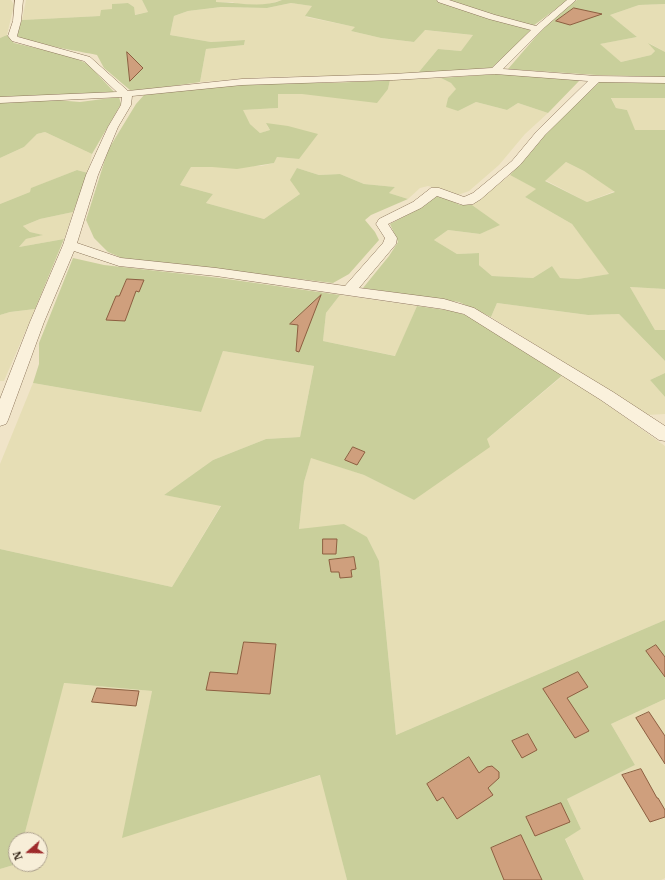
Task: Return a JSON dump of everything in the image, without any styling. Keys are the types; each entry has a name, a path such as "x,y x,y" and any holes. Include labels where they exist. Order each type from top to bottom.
{"street":[{"path":"19,0 17,21 12,36 15,40 87,59 127,94"},
{"path":"441,0 492,17 536,29"},
{"path":"495,71 536,29 572,0"},
{"path":"0,100 127,94 242,82 393,77 495,71 596,79 665,80"},
{"path":"348,291 389,244 391,238 382,224 385,220 417,205 435,191 439,191 468,202 477,196 516,163 541,132 596,79"},
{"path":"0,420 36,322 70,245 92,176 113,127 126,105 127,94"},
{"path":"70,245 119,262 216,272 444,304 469,311 665,434"}],"shaded area":[{"path":"0,0 11,0 14,5 7,35 0,38"},
{"path":"26,0 142,0 148,12 134,15 134,7 128,3 112,4 112,9 100,16 22,20"},
{"path":"216,0 282,0 265,5 240,5 232,2 216,2"},
{"path":"291,3 313,6 306,17 356,27 351,31 381,38 414,42 424,30 473,35 461,51 438,49 418,73 266,77 200,82 206,49 244,45 245,40 211,42 170,35 174,16 188,11 221,7 267,8"},
{"path":"665,4 665,52 649,43 655,51 651,55 621,62 599,44 637,37 610,15 639,5"},
{"path":"441,78 451,83 457,89 448,98 447,106 458,111 476,102 507,110 518,103 548,113 525,134 499,165 469,191 458,195 428,186 420,188 408,199 389,193 395,187 364,184 340,174 319,175 297,168 300,194 264,219 206,203 213,194 180,185 191,167 261,166 274,163 277,157 299,159 266,124 270,130 260,133 250,124 242,110 278,108 278,94 388,89 390,80"},
{"path":"611,97 665,98 665,130 634,130 627,110 616,108"},
{"path":"45,132 92,154 88,173 77,170 32,188 30,192 0,204 0,158 24,147 37,134"},
{"path":"566,162 584,171 615,191 587,202 545,180"},
{"path":"510,175 537,189 525,197 572,224 610,274 578,279 559,278 552,266 533,278 492,276 479,265 479,253 457,254 434,240 448,230 480,234 499,225 472,205"},
{"path":"73,212 64,239 19,247 26,239 42,235 30,232 23,226 40,219"},
{"path":"630,287 665,289 665,330 655,330"},
{"path":"340,295 417,306 396,356 323,341 326,313"},
{"path":"497,303 588,315 619,314 665,361 665,373 650,380 665,397 665,414 647,415 491,317"},
{"path":"35,309 4,381 0,381 0,315 10,312"},
{"path":"223,351 314,366 300,437 266,439 213,460 164,495 221,505 172,587 0,549 0,464 33,383 200,412"},
{"path":"565,374 665,446 665,620 396,735 379,561 367,537 299,529 304,482 311,457 364,475 414,500"},
{"path":"63,683 152,691 123,837 321,775 347,880 0,880 0,869 8,867 8,872 48,872 48,832 25,832"},
{"path":"665,699 665,878 661,880 584,880 565,838 581,829 567,799 635,765 611,724"}],"green space":[{"path":"142,0 216,0 216,2 258,5 274,3 282,0 436,0 492,19 533,30 494,67 485,69 418,73 438,49 461,51 473,35 425,30 414,42 381,38 351,31 355,27 305,16 312,6 291,3 267,8 221,7 188,11 174,16 170,35 211,42 245,40 244,45 206,49 200,82 139,91 130,90 104,68 97,55 41,44 16,35 22,20 100,16 101,10 112,9 112,4 128,3 134,7 135,15 148,12"},
{"path":"445,0 568,0 533,26 495,17"},
{"path":"577,0 665,0 665,4 639,5 610,15 637,37 600,44 621,62 651,55 655,51 648,43 665,52 665,77 597,75 508,69 552,18"},
{"path":"7,35 14,43 70,56 88,64 115,93 0,98 0,38"},
{"path":"497,74 580,80 548,113 518,103 507,110 476,102 458,111 446,107 448,98 456,89 451,83 441,78"},
{"path":"390,80 388,89 377,103 302,94 278,94 278,108 243,110 250,124 260,133 270,130 266,123 288,126 318,134 299,159 277,157 274,163 237,169 191,167 180,185 213,194 206,203 264,219 300,194 290,180 297,168 319,175 340,174 364,184 395,187 389,193 408,199 371,215 365,220 375,232 379,240 349,274 333,283 122,258 108,252 94,238 86,220 108,150 136,104 144,95 201,88 270,83 333,83"},
{"path":"598,80 665,81 665,98 611,98 616,108 627,110 635,130 665,130 665,289 630,287 655,330 665,330 665,361 619,314 588,315 497,303 491,317 459,302 363,288 389,256 398,242 390,224 424,206 437,194 460,205 472,205 500,225 480,234 448,230 434,240 457,254 479,253 479,265 492,276 533,278 552,266 560,278 578,279 609,274 572,224 525,197 536,189 510,175 545,134","holes":["566,162 584,171 615,192 587,202 545,181"]},
{"path":"119,97 121,104 92,154 45,132 37,134 24,147 0,158 0,102 56,100 80,102"},
{"path":"77,170 88,173 73,212 40,219 23,226 30,232 43,235 26,239 19,247 64,239 35,309 10,312 0,315 0,204 30,192 31,188"},
{"path":"73,258 104,265 220,278 340,295 326,313 323,341 395,356 417,306 452,311 472,317 564,374 487,439 490,447 414,500 364,475 311,458 304,482 299,529 344,524 367,537 379,561 396,735 665,620 665,699 611,724 635,765 567,799 581,829 565,839 584,880 347,880 320,775 122,838 152,691 64,683 25,832 8,832 8,867 0,869 0,549 172,587 221,506 164,495 213,460 266,439 300,437 314,366 223,351 201,412 33,383 39,364 39,343"},
{"path":"665,373 665,397 650,380"}],"building":[{"path":"574,8 602,14 570,25 556,21"},
{"path":"127,52 143,68 130,81"},
{"path":"127,279 144,280 139,292 136,291 125,321 106,320 116,296 119,296"},
{"path":"321,295 299,352 296,351 298,325 290,324"},
{"path":"353,447 365,452 357,465 345,460"},
{"path":"323,539 337,539 336,554 323,554"},
{"path":"354,557 356,569 351,570 352,577 340,578 339,572 331,572 329,560"},
{"path":"244,642 276,644 270,694 206,690 210,672 237,674"},
{"path":"656,645 665,657 665,677 646,651"},
{"path":"578,672 588,687 567,698 589,731 575,738 543,689"},
{"path":"97,688 139,691 136,706 92,702"},
{"path":"649,712 665,736 665,764 636,718"},
{"path":"528,734 537,750 522,758 512,741"},
{"path":"469,757 479,773 487,767 492,766 499,772 499,778 488,788 493,795 457,819 443,797 437,801 427,784"},
{"path":"641,769 665,810 665,817 650,822 622,775"},
{"path":"561,803 570,822 535,836 526,817"},
{"path":"521,835 542,880 504,880 491,848"}]}
